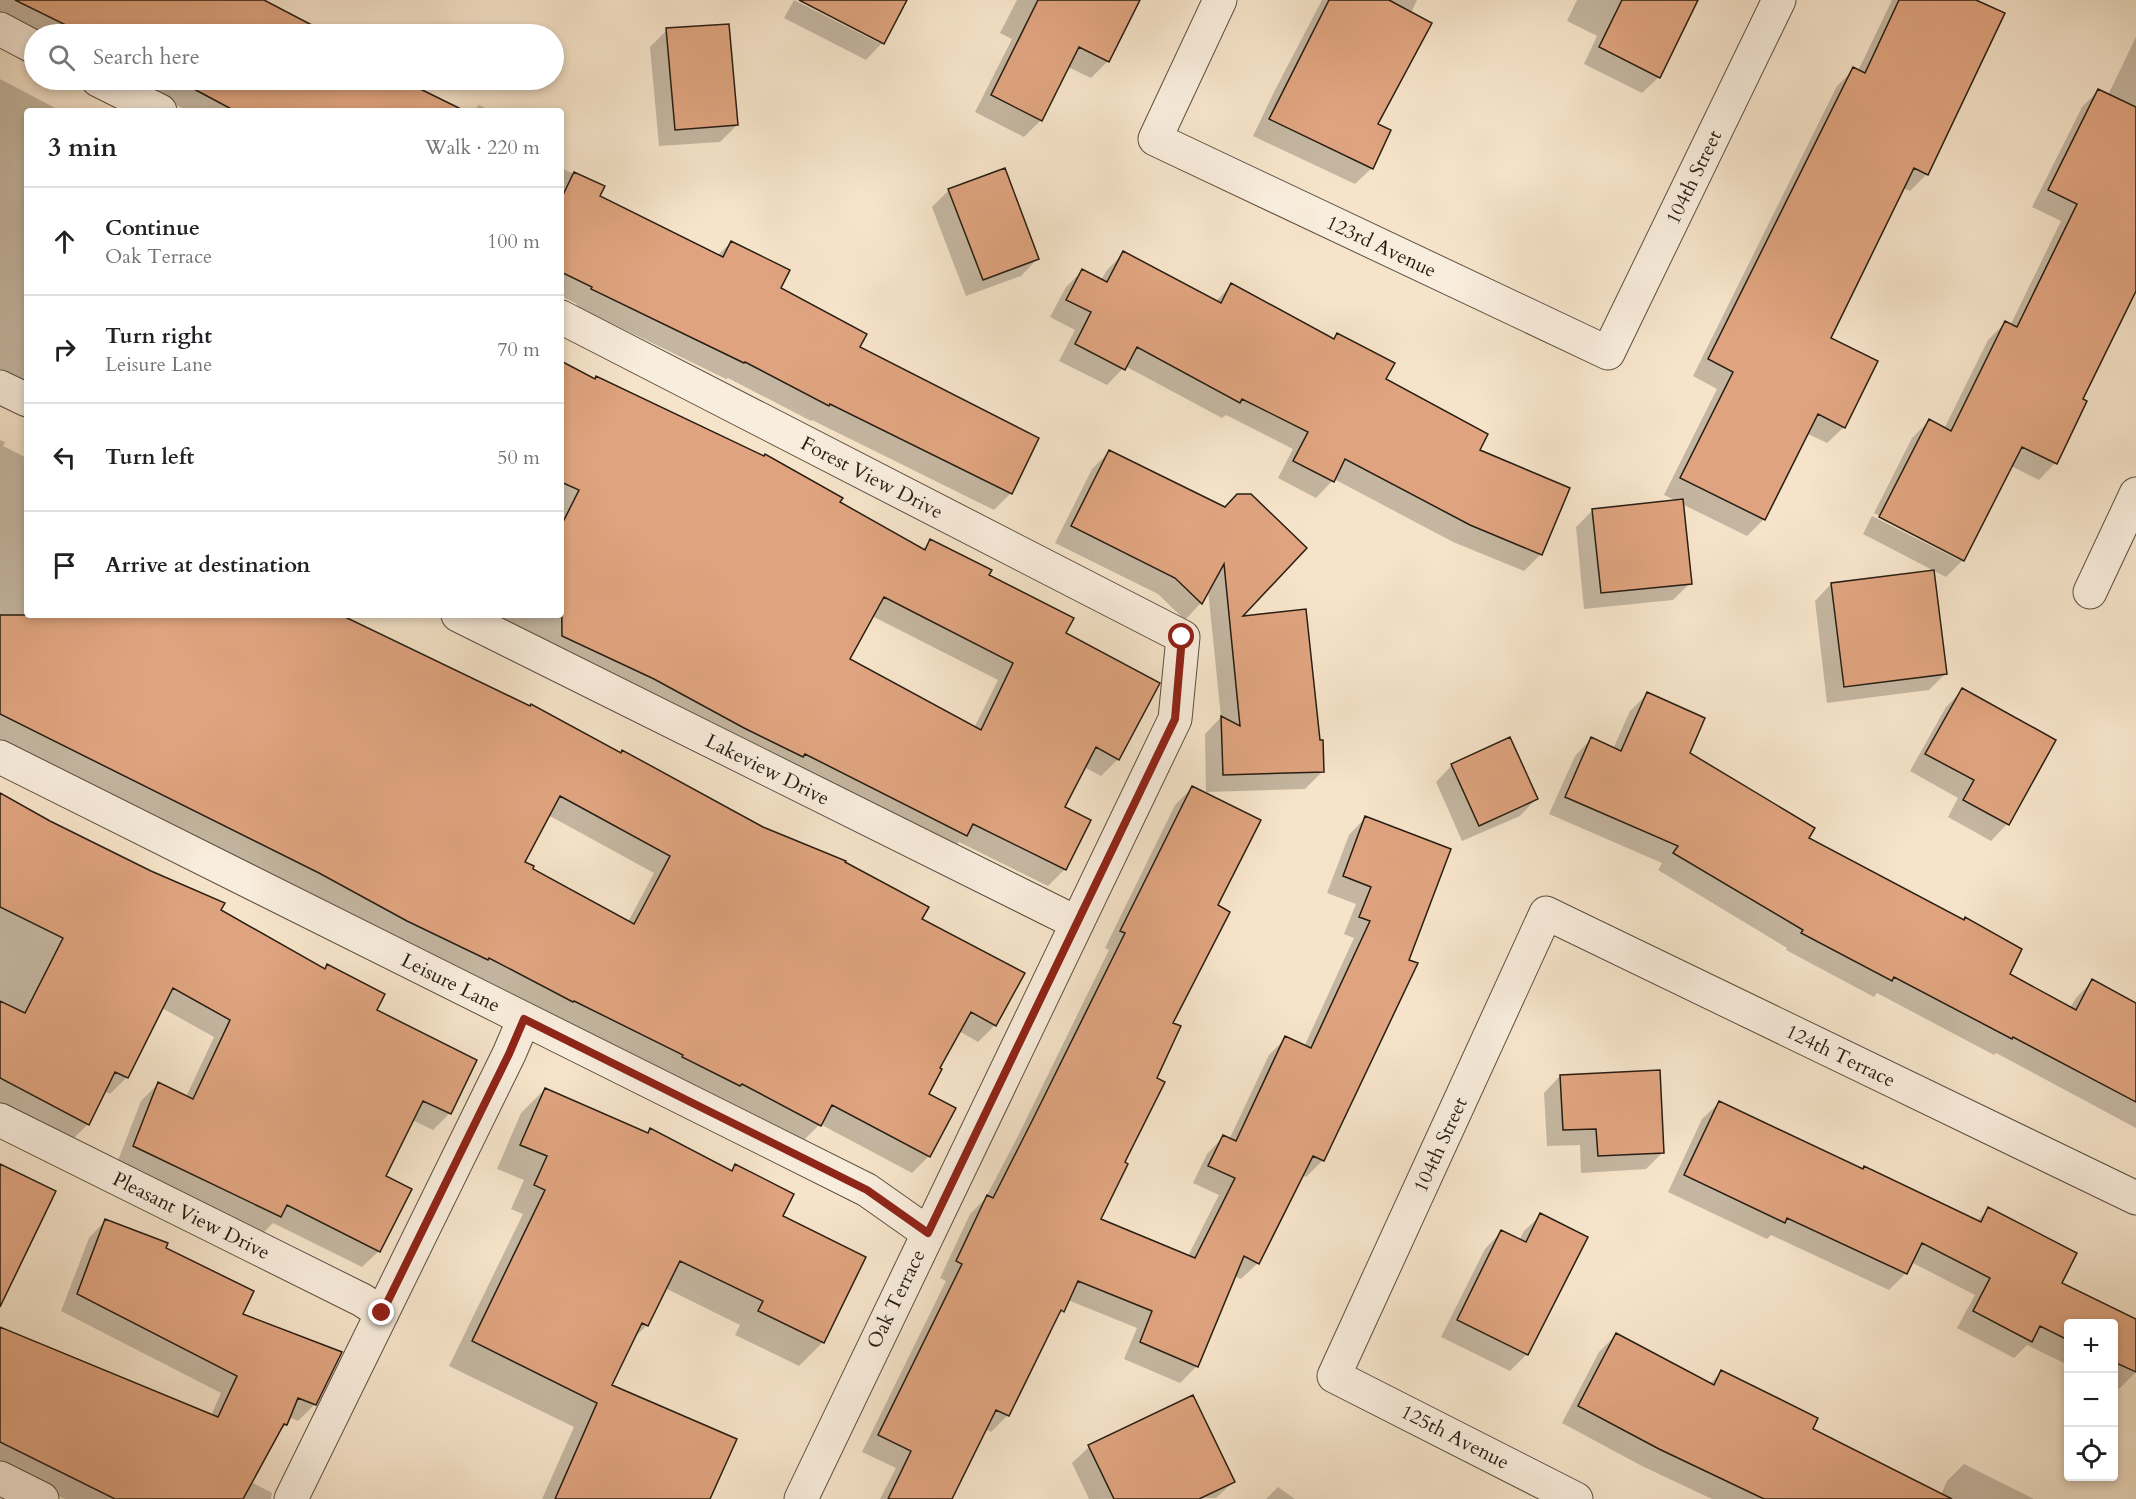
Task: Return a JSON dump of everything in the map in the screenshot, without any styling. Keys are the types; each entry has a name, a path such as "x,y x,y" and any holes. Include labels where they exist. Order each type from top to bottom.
{"street":[{"name":"123rd Avenue","path":"1220,0 1155,139 1608,353"},
{"name":"104th Street","path":"1608,353 1779,0"},
{"path":"0,29 24,42"},
{"path":"118,90 154,108"},
{"name":"Forest View Drive","path":"564,320 1182,637"},
{"path":"0,387 24,399"},
{"path":"2090,592 2136,494"},
{"name":"Lakeview Drive","path":"464,618 1077,923"},
{"name":"Oak Terrace","path":"801,1499 1175,719 1182,637"},
{"name":"Leisure Lane","path":"0,757 867,1190 928,1233"},
{"name":"104th Street","path":"1334,1376 1546,913"},
{"name":"124th Terrace","path":"1546,913 2136,1198"},
{"path":"291,1499 524,1019"},
{"name":"Pleasant View Drive","path":"0,1120 362,1300 382,1313"},
{"name":"125th Avenue","path":"1334,1376 1576,1499"},
{"path":"0,1478 42,1499"}],"building":[{"path":"15,0 264,0 310,24 64,24"},
{"path":"799,0 907,0 884,44"},
{"path":"1038,0 1140,0 1109,62 1079,47 1042,121 991,95"},
{"path":"1329,0 1389,0 1432,23 1378,124 1391,130 1373,169 1269,119"},
{"path":"1622,0 1698,0 1660,78 1599,47"},
{"path":"1899,0 1976,0 2005,13 1928,175 1914,168 1831,338 1878,361 1845,428 1818,414 1765,520 1680,478 1733,372 1708,359 1853,67 1865,73"},
{"path":"729,24 738,125 675,130 666,28"},
{"path":"2098,89 2136,107 2136,291 2083,399 2087,401 2057,464 2022,447 1964,561 1879,517 1929,419 1951,431 2005,321 2017,327 2077,204 2048,190"},
{"path":"196,90 422,90 459,108 229,108"},
{"path":"1005,168 1039,259 983,280 948,189"},
{"path":"574,172 605,186 600,196 723,257 731,241 790,270 781,288 867,334 860,347 1039,438 1012,494 591,289 592,287 564,273 564,193"},
{"path":"1123,251 1221,303 1231,283 1334,339 1337,333 1395,363 1386,379 1488,434 1480,450 1570,488 1542,555 1470,525 1345,459 1334,482 1293,461 1308,432 1242,399 1240,403 1137,347 1125,370 1075,344 1091,312 1066,300 1082,269 1107,282"},
{"path":"564,363 764,456 765,454 843,498 840,502 925,550 930,539 992,570 989,575 1074,618 1066,633 1160,683 1119,760 1096,747 1065,807 1091,820 1066,870 973,824 967,836 805,754 803,757 744,728 654,679 562,636 564,520 579,490 564,483","holes":["884,597 1013,663 981,730 850,659"]},
{"path":"1109,450 1225,507 1237,494 1251,494 1307,548 1243,616 1306,609 1320,740 1323,740 1324,772 1223,775 1221,716 1240,726 1224,564 1202,604 1175,578 1071,526"},
{"path":"1683,499 1692,584 1601,593 1592,509"},
{"path":"1934,570 1947,674 1844,687 1831,583"},
{"path":"0,615 24,615 24,618 347,618 530,706 531,704 621,753 622,750 763,827 846,861 929,907 922,919 1025,973 996,1026 971,1012 940,1068 942,1069 929,1094 956,1108 930,1157 832,1105 821,1126 742,1084 740,1086 489,958 488,960 407,921 319,873 0,714","holes":["560,796 670,856 634,924 533,869 534,866 525,862"]},
{"path":"1962,688 2056,740 2009,825 1963,800 1974,780 1925,754"},
{"path":"1647,692 1705,718 1690,753 1815,828 1809,838 1964,920 1965,917 2022,949 2010,974 2076,1010 2092,979 2136,1003 2136,1102 2013,1037 2012,1039 1894,977 1892,981 1801,933 1803,930 1673,853 1678,846 1565,797 1591,737 1621,751"},
{"path":"1510,737 1538,799 1479,826 1451,764"},
{"path":"1192,786 1261,820 1218,905 1230,912 1173,1023 1181,1026 1157,1078 1165,1082 1125,1162 1128,1164 1101,1219 1195,1258 1235,1178 1208,1166 1223,1135 1236,1141 1285,1036 1311,1048 1370,921 1359,917 1371,887 1343,876 1365,816 1451,849 1409,960 1418,963 1324,1161 1313,1156 1259,1264 1244,1256 1198,1367 1140,1342 1152,1311 1078,1281 1064,1312 1061,1310 1009,1416 996,1410 952,1499 888,1499 911,1451 878,1435 962,1264 956,1261 987,1195 993,1198 1034,1117 1125,933 1120,931"},
{"path":"0,793 50,821 151,871 225,903 221,910 325,969 327,964 385,994 377,1010 477,1060 451,1114 423,1101 386,1176 412,1189 380,1252 287,1205 281,1217 133,1146 158,1082 193,1099 230,1020 173,988 128,1078 115,1072 89,1125 0,1078 0,1001 25,1013 63,938 0,907"},
{"path":"1660,1070 1664,1153 1598,1156 1596,1129 1563,1130 1560,1075"},
{"path":"545,1088 648,1133 650,1128 732,1171 735,1164 794,1194 783,1216 866,1257 824,1343 758,1311 763,1301 680,1261 648,1326 642,1323 612,1385 737,1439 710,1499 555,1499 597,1403 472,1341 545,1190 534,1185 547,1156 520,1145"},
{"path":"1719,1101 1981,1222 1988,1207 2077,1253 2062,1283 2136,1319 2136,1372 2118,1364 2118,1319 2064,1319 2064,1338 2040,1326 2032,1342 1973,1311 1990,1278 1922,1243 1907,1274 1787,1218 1785,1223 1684,1175"},
{"path":"0,1164 56,1191 0,1307"},
{"path":"1540,1213 1588,1237 1528,1355 1457,1320 1501,1230 1526,1242"},
{"path":"105,1219 168,1243 166,1248 254,1291 243,1314 342,1352 316,1405 298,1398 287,1425 284,1424 243,1499 115,1499 0,1442 0,1327 218,1417 237,1376 77,1294"},
{"path":"1616,1333 1714,1385 1721,1370 1818,1418 1813,1429 1952,1499 1764,1499 1659,1449 1578,1406"},
{"path":"1193,1395 1235,1482 1199,1499 1114,1499 1088,1445"}],"route":[{"path":"382,1313 524,1019 867,1190 928,1233 1175,719 1182,637"}]}
